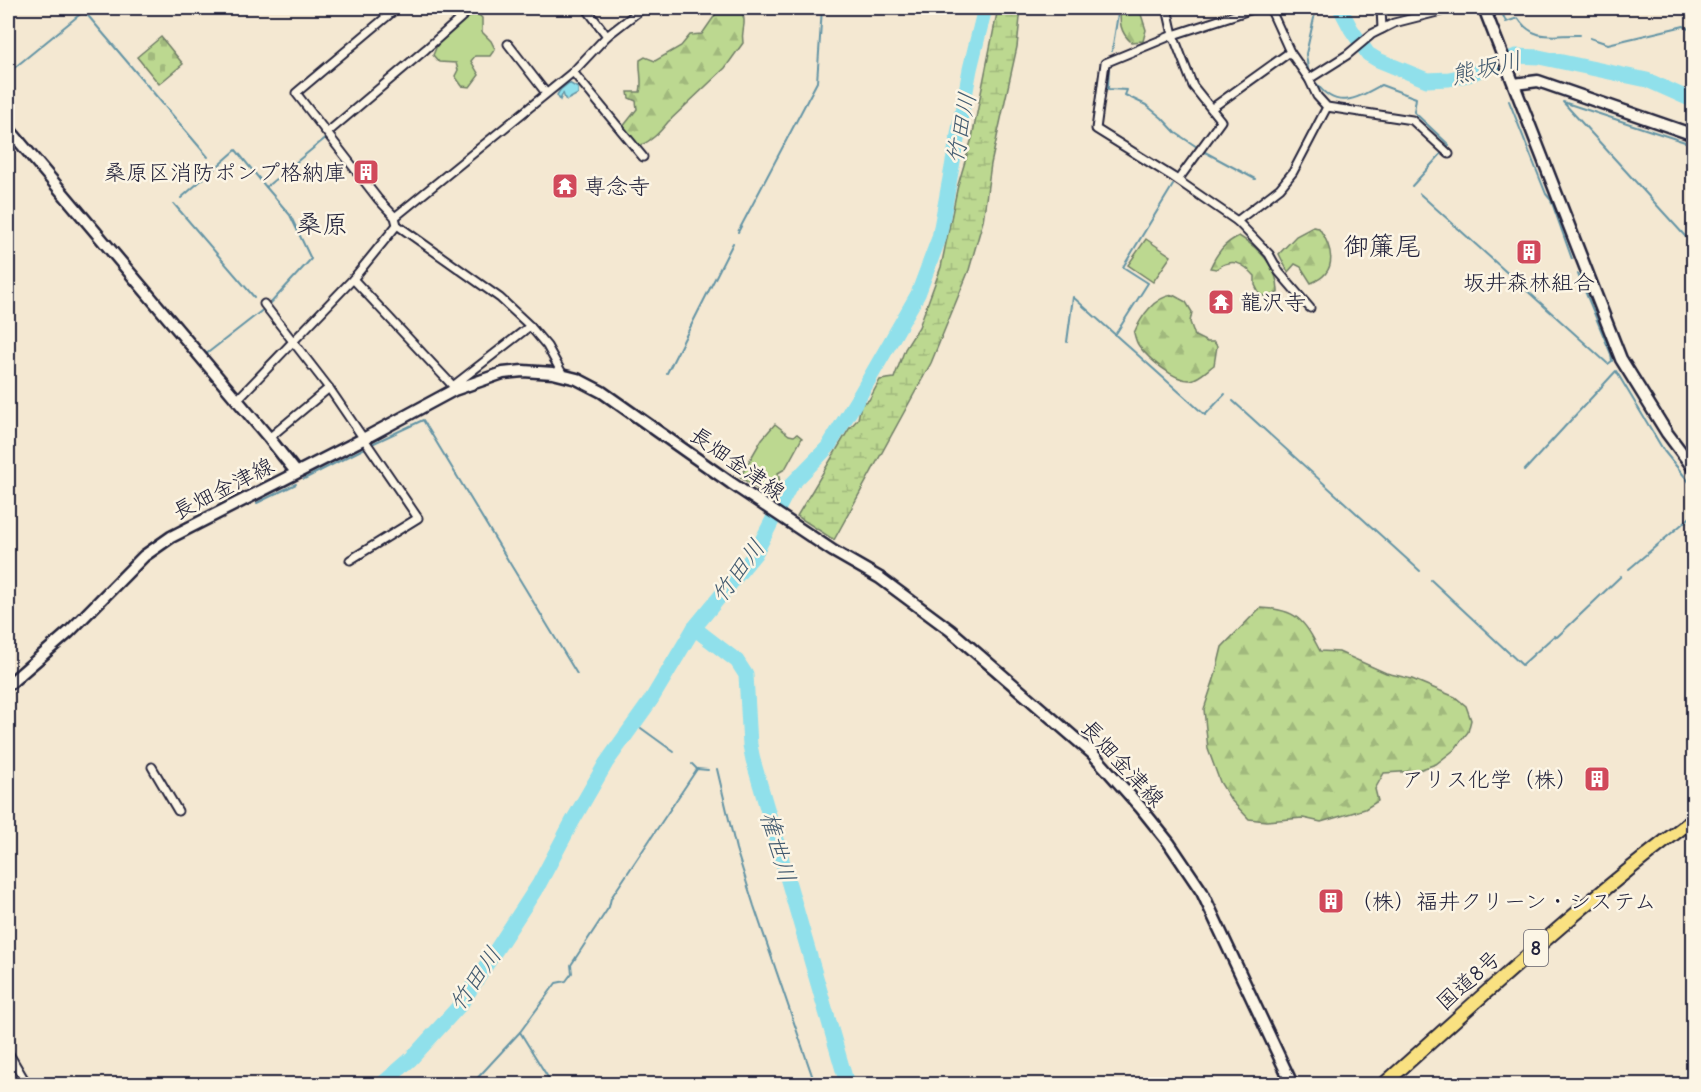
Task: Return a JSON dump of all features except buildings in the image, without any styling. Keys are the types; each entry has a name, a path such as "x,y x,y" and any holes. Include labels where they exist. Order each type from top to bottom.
{"highway":[{"name":"国道8号","path":"1384,1084 1537,947 1694,819"}],"main road":[{"path":"1485,8 1621,358 1667,433 1694,469"},
{"path":"1514,84 1538,81 1694,135"},
{"path":"8,128 296,472"},
{"name":"長畑金津線","path":"8,685 69,632 144,556 171,537 364,438 453,388 503,373 523,371 563,375 577,379 602,392 832,551 880,578 950,630 1092,753 1121,784 1169,843 1202,892 1292,1084"}],"street":[{"path":"397,8 296,93 396,221 500,298 530,326 547,346 563,375"},
{"path":"328,132 472,8"},
{"path":"586,8 607,36"},
{"path":"237,400 353,279 396,221 573,72 607,36 643,8"},
{"path":"1167,8 1173,35 1192,86 1221,121 1178,180"},
{"path":"1256,8 1173,35 1105,63 1096,129 1178,180 1237,221 1269,254 1279,272 1310,308"},
{"path":"1270,8 1290,52 1309,79 1317,96 1327,107 1412,120 1449,154"},
{"path":"1381,8 1382,29"},
{"path":"1309,79 1347,55 1367,38 1394,23 1453,8"},
{"path":"508,44 546,93"},
{"path":"1212,108 1290,52"},
{"path":"573,72 643,157"},
{"path":"1237,221 1280,188 1293,172 1327,107"},
{"path":"353,279 453,388 530,326"},
{"path":"264,304 329,388 418,518 350,560"},
{"path":"269,438 329,388"},
{"path":"152,767 178,811"},
{"path":"8,1052 27,1084"}],"green space":[{"path":"720,8 740,8 744,19 743,43 725,68 655,136 638,146 622,128 637,109 636,101 629,98 628,92 640,92 640,60 645,57 655,61 681,46 690,35 702,34"},
{"path":"998,8 1021,8 1017,47 991,164 983,221 969,270 931,363 834,540 797,516 849,429 858,419 861,405 869,400 880,380 894,378 905,349 919,327 941,267 958,185 972,138"},
{"path":"1121,8 1139,8 1146,30 1143,41 1131,42 1122,31"},
{"path":"478,14 482,18 482,32 495,49 490,56 475,56 471,61 479,75 470,87 462,86 455,76 458,70 456,63 439,62 433,55 439,41 467,18"},
{"path":"161,37 183,64 159,84 137,57"},
{"path":"1313,227 1319,228 1324,235 1331,258 1326,272 1311,283 1301,267 1295,264 1288,272 1279,254 1296,236"},
{"path":"1239,236 1254,246 1271,267 1278,293 1268,297 1260,295 1255,285 1255,276 1237,263 1227,263 1216,269 1210,268 1222,249"},
{"path":"1146,239 1171,256 1153,282 1128,265"},
{"path":"1173,295 1186,302 1192,312 1190,322 1195,336 1207,342 1214,342 1217,346 1214,365 1200,376 1190,380 1177,377 1162,368 1139,346 1134,333 1144,314 1154,304"},
{"path":"775,424 789,435 797,434 802,438 785,469 778,473 780,482 768,496 740,477 762,439"},
{"path":"1260,608 1283,611 1298,618 1309,631 1320,651 1339,652 1386,673 1412,679 1455,697 1466,706 1471,720 1468,732 1454,750 1436,764 1416,771 1384,773 1375,789 1378,801 1365,809 1321,822 1303,818 1266,821 1249,819 1231,800 1220,782 1208,749 1204,709 1222,647"}],"water":[{"path":"569,83 578,88 578,94 567,100 563,93 560,100 557,95"}],"waterway":[{"path":"738,232 817,82 822,8"},
{"name":"竹田川","path":"382,1084 411,1059 461,1004 539,884 606,763 651,700 694,628 755,554 790,486 828,447 918,294 939,238 970,69 985,8"},
{"path":"1112,51 1119,8"},
{"name":"熊坂川","path":"1340,8 1368,54 1427,80 1468,75 1516,56 1539,57 1647,80 1694,101"},
{"path":"1500,8 1506,22 1518,18 1524,26 1538,34 1546,36 1580,35"},
{"path":"1308,69 1306,54 1316,9"},
{"path":"8,73 84,11 208,157"},
{"path":"1590,38 1608,44 1684,26 1694,33"},
{"path":"1109,66 1108,89 1127,90 1125,95 1146,105 1176,133 1203,151 1255,179"},
{"path":"1317,84 1332,97 1340,100 1355,98 1381,85 1416,98 1414,112 1449,145 1412,186"},
{"path":"1509,101 1546,194 1551,200 1572,259"},
{"path":"1694,145 1563,102 1694,246"},
{"path":"8,119 46,165"},
{"path":"205,355 269,305 311,259 290,215 266,187 328,136"},
{"path":"181,198 236,150 266,187"},
{"path":"1115,335 1148,283 1123,267 1173,185"},
{"path":"1420,194 1608,364 1612,361 1611,354 1578,274"},
{"path":"174,204 254,297"},
{"path":"667,373 733,243"},
{"path":"121,253 134,270"},
{"path":"1067,342 1073,297 1205,415 1225,394"},
{"path":"1524,471 1616,371 1664,451 1694,488"},
{"path":"1233,401 1420,571"},
{"path":"374,443 423,420 577,674"},
{"path":"304,479 365,448"},
{"path":"257,503 296,484"},
{"path":"1629,569 1694,514"},
{"path":"1431,580 1522,665 1554,636 1557,637 1621,576"},
{"name":"権世川","path":"694,628 737,661 746,675 753,760 847,1084"},
{"path":"634,723 674,752"},
{"path":"692,764 697,769"},
{"path":"552,1084 520,1032 556,983 566,981 572,973 571,965 609,907 611,898 697,769 708,770"},
{"path":"717,769 736,849 815,1084"},
{"path":"472,1084 520,1032"}],"place":[{"name":"桑原区消防ポンプ格納庫","path":"366,172"},
{"name":"専念寺","path":"565,186"},
{"name":"坂井森林組合","path":"1529,252"},
{"name":"龍沢寺","path":"1221,302"},
{"name":"アリス化学（株）","path":"1597,779"},
{"name":"（株）福井クリーン・システム","path":"1331,901"}],"district":[{"name":"桑原","path":"322,224"},
{"name":"御簾尾","path":"1382,246"}]}
